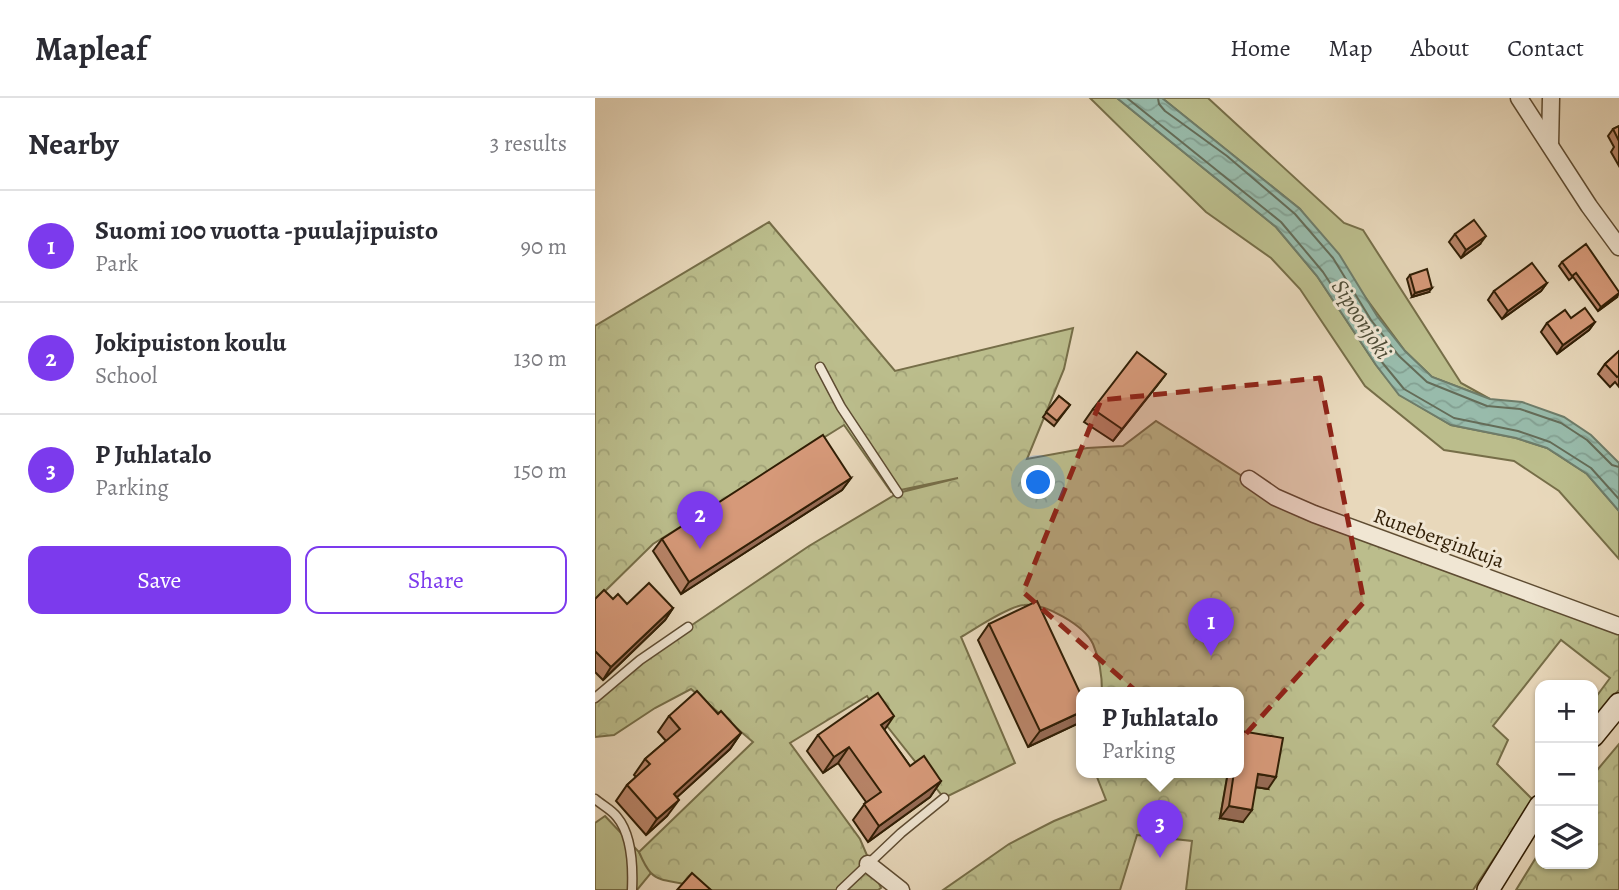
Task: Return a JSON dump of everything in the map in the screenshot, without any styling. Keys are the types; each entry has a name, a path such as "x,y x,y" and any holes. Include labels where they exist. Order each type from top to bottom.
{"street":[{"path":"1519,98 1619,247"},
{"path":"1550,145 1552,98"},
{"name":"Runeberginkuja","path":"1249,479 1275,497 1314,513 1619,626"},
{"path":"1598,730 1619,704"},
{"path":"1488,890 1535,814"},
{"path":"868,864 901,890"}],"lane":[{"path":"820,367 841,407 898,493"},
{"path":"595,698 640,660 688,627"},
{"path":"841,890 944,798"},
{"path":"595,799 619,818 630,848 633,866 632,890"}],"highlighted area":[{"path":"1320,378 1364,602 1219,764 1023,592 1101,400"}],"green space":[{"path":"1090,98 1117,98 1276,227 1317,276 1376,365 1400,395 1451,425 1516,438 1547,448 1587,474 1619,511 1619,559 1559,491 1514,461 1444,450 1365,386 1300,289 1271,258 1206,212"},
{"path":"1162,98 1208,98 1344,223 1363,230 1461,383 1490,399 1432,377 1405,351 1300,209"},
{"path":"769,222 895,371 1073,328 1064,369 1027,459 1087,448 1123,446 1156,421 1275,497 1619,627 1619,690 1598,715 1598,694 1610,678 1561,640 1493,726 1508,740 1497,764 1533,800 1473,890 1186,890 1192,841 1137,835 1120,890 943,890 1009,844 1054,821 1106,800 1097,778 1227,778 1220,818 1249,786 1268,789 1244,752 1244,687 1102,687 1099,662 1093,644 1081,630 1053,611 1033,605 1018,606 961,637 1015,763 944,798 883,721 867,696 790,743 860,839 881,888 696,890 685,884 656,877 639,852 753,742 691,689 655,708 614,735 595,737 595,698 640,660 809,546 898,493 958,478 891,492 844,425 653,544 595,601 595,326"},
{"path":"1619,744 1619,890 1516,890 1535,859 1535,869 1598,869 1598,769"},
{"path":"605,816 639,852 651,873 637,890 595,890 595,823"}],"water":[{"name":"Sipoonjoki","path":"1117,98 1162,98 1300,209 1339,254 1377,316 1405,351 1432,377 1490,399 1522,402 1564,417 1591,435 1619,463 1619,511 1587,474 1547,448 1516,438 1451,425 1399,395 1317,276 1276,227"}],"building":[{"path":"1619,126 1619,141 1613,129"},
{"path":"1474,220 1486,236 1466,250 1455,234"},
{"path":"1586,244 1619,292 1601,307 1576,273 1572,276 1562,262"},
{"path":"1532,263 1547,283 1508,311 1494,291"},
{"path":"1427,269 1432,288 1415,293 1410,275"},
{"path":"1585,308 1595,322 1563,345 1547,323 1565,310 1571,318"},
{"path":"1619,351 1619,376 1617,377 1605,364"},
{"path":"1137,352 1166,374 1122,429 1093,409"},
{"path":"1059,396 1070,405 1057,421 1046,412"},
{"path":"823,435 851,478 689,582 662,539"},
{"path":"649,583 673,608 611,667 595,651 595,599 604,590 613,599 618,594 627,604"},
{"path":"1037,601 1077,687 1076,714 1040,731 989,624"},
{"path":"697,691 718,714 721,711 741,733 674,794 679,800 657,819 627,785 650,764 645,759 680,729 669,716"},
{"path":"878,693 894,716 881,725 910,766 924,756 941,781 879,826 864,804 881,792 849,747 834,757 818,735"},
{"path":"1244,732 1283,738 1276,777 1258,774 1252,810 1229,806 1233,778 1244,778"},
{"path":"692,873 711,890 677,890"}],"place":[{"name":"Jokipuiston koulu","path":"700,549"},
{"name":"Suomi 100 vuotta -puulajipuisto","path":"1211,656"},
{"name":"P Juhlatalo","path":"1160,858"}]}
